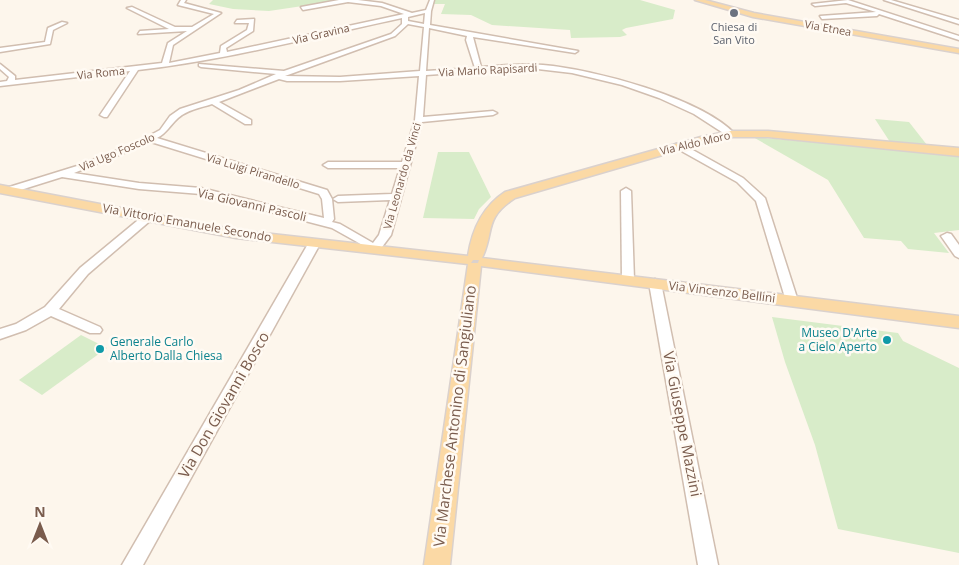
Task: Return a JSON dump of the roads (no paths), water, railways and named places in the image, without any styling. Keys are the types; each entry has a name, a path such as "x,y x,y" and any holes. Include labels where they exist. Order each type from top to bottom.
{"main road":[{"name":"Via Etnea","path":"698,0 753,15 944,49 959,50"},
{"name":"Via Aldo Moro","path":"475,261 488,215 497,203 510,195 679,146 731,134 787,135 959,152"},
{"name":"Via Vittorio Emanuele Secondo","path":"4,190 236,234 314,244 375,249"},
{"name":"Via Vincenzo Bellini","path":"375,249 959,322"},
{"name":"Via Marchese Antonino di Sangiuliano","path":"437,565 475,261"}],"street":[{"path":"165,66 170,44 218,12 180,4 184,0"},
{"path":"302,8 348,0 382,5 427,27 575,51"},
{"path":"428,11 432,0"},
{"path":"815,4 846,0 959,37"},
{"path":"886,0 959,22"},
{"path":"130,8 177,29"},
{"name":"Via Gravina","path":"200,63 428,11"},
{"name":"Via Leonardo da Vinci","path":"375,249 385,235 419,120 428,11"},
{"path":"822,17 887,13"},
{"name":"Via Ugo Foscolo","path":"4,190 62,174 120,154 163,132 177,114 242,92 282,75 393,35 407,17"},
{"path":"224,56 223,47 250,31 252,21 237,22"},
{"path":"0,50 48,43 50,29 64,23"},
{"path":"140,32 193,29"},
{"path":"470,35 469,40 479,70"},
{"path":"220,43 232,41"},
{"name":"Via Mario Rapisardi","path":"200,63 282,75 287,79 331,79 536,66 561,69 631,84 667,96 731,134"},
{"name":"Via Roma","path":"0,84 200,63"},
{"path":"0,66 13,73 10,83"},
{"path":"104,115 135,69"},
{"path":"214,101 248,122"},
{"path":"419,120 493,113"},
{"name":"Via Luigi Pirandello","path":"150,140 323,192 326,194 328,209 329,219 326,222"},
{"path":"679,146 740,180 761,200 792,301"},
{"path":"328,165 406,164"},
{"name":"Via Giovanni Pascoli","path":"62,174 139,186 201,191 326,222 354,234 375,249"},
{"path":"626,191 628,280"},
{"path":"338,199 397,197"},
{"path":"0,334 21,327 50,310 84,271 147,218"},
{"path":"947,236 959,254"},
{"name":"Via Don Giovanni Bosco","path":"132,565 314,244"},
{"name":"Via Giuseppe Mazzini","path":"655,284 708,565"},
{"path":"50,310 95,330"}],"place":[{"name":"Chiesa di San Vito","path":"734,13"},
{"name":"Museo D'Arte a Cielo Aperto","path":"887,340"},
{"name":"Generale Carlo Alberto Dalla Chiesa","path":"100,349"}]}
